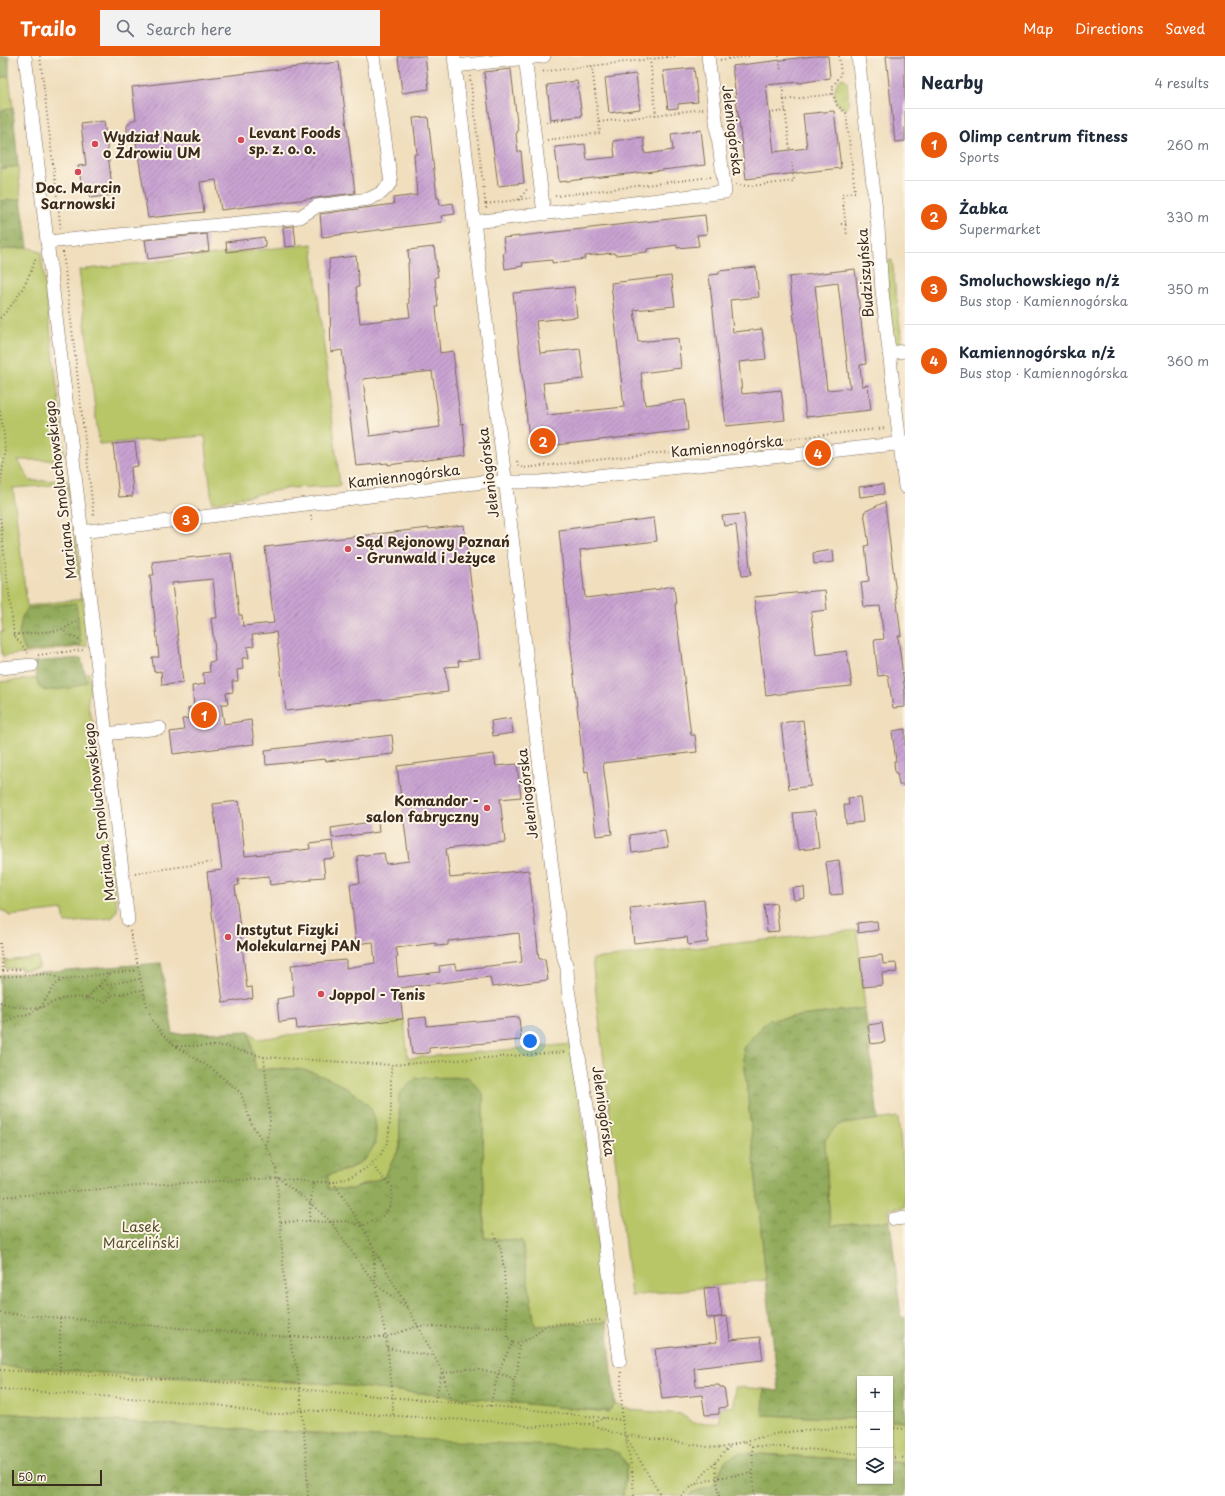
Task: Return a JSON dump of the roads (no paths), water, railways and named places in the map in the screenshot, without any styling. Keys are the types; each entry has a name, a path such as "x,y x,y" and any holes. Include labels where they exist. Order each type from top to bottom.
{"street":[{"name":"Mariana Smoluchowskiego","path":"25,56 91,612 92,650 105,734 128,920"},
{"path":"47,242 300,217 317,206 369,199 381,193 391,183 373,56"},
{"name":"Jeleniogórska","path":"544,56 469,64 455,61 562,951 567,968 568,989 591,1131 620,1361"},
{"name":"Budziszyńska","path":"858,56 878,227 882,291 897,427 902,443 905,487"},
{"path":"525,57 544,214"},
{"name":"Jeleniogórska","path":"474,222 725,192 712,59"},
{"path":"889,352 905,351"},
{"name":"Kamiennogórska","path":"81,532 483,482 540,482 902,443"},
{"path":"0,668 31,660"},
{"path":"105,734 160,728"}],"place":[{"name":"Levant Foods sp. z. o. o.","path":"241,140"},
{"name":"Wydział Nauk o Zdrowiu UM","path":"95,144"},
{"name":"Doc. Marcin Sarnowski","path":"78,172"},
{"name":"Żabka","path":"543,441"},
{"name":"Kamiennogórska n/ż","path":"818,453"},
{"name":"Smoluchowskiego n/ż","path":"186,519"},
{"name":"Sąd Rejonowy Poznań - Grunwald i Jeżyce","path":"348,549"},
{"name":"Olimp centrum fitness","path":"204,715"},
{"name":"Komandor - salon fabryczny","path":"487,808"},
{"name":"Instytut Fizyki Molekularnej PAN","path":"228,937"},
{"name":"Joppol - Tenis","path":"321,994"}],"park label":[{"name":"Lasek Marceliński","path":"141,1234"}]}
